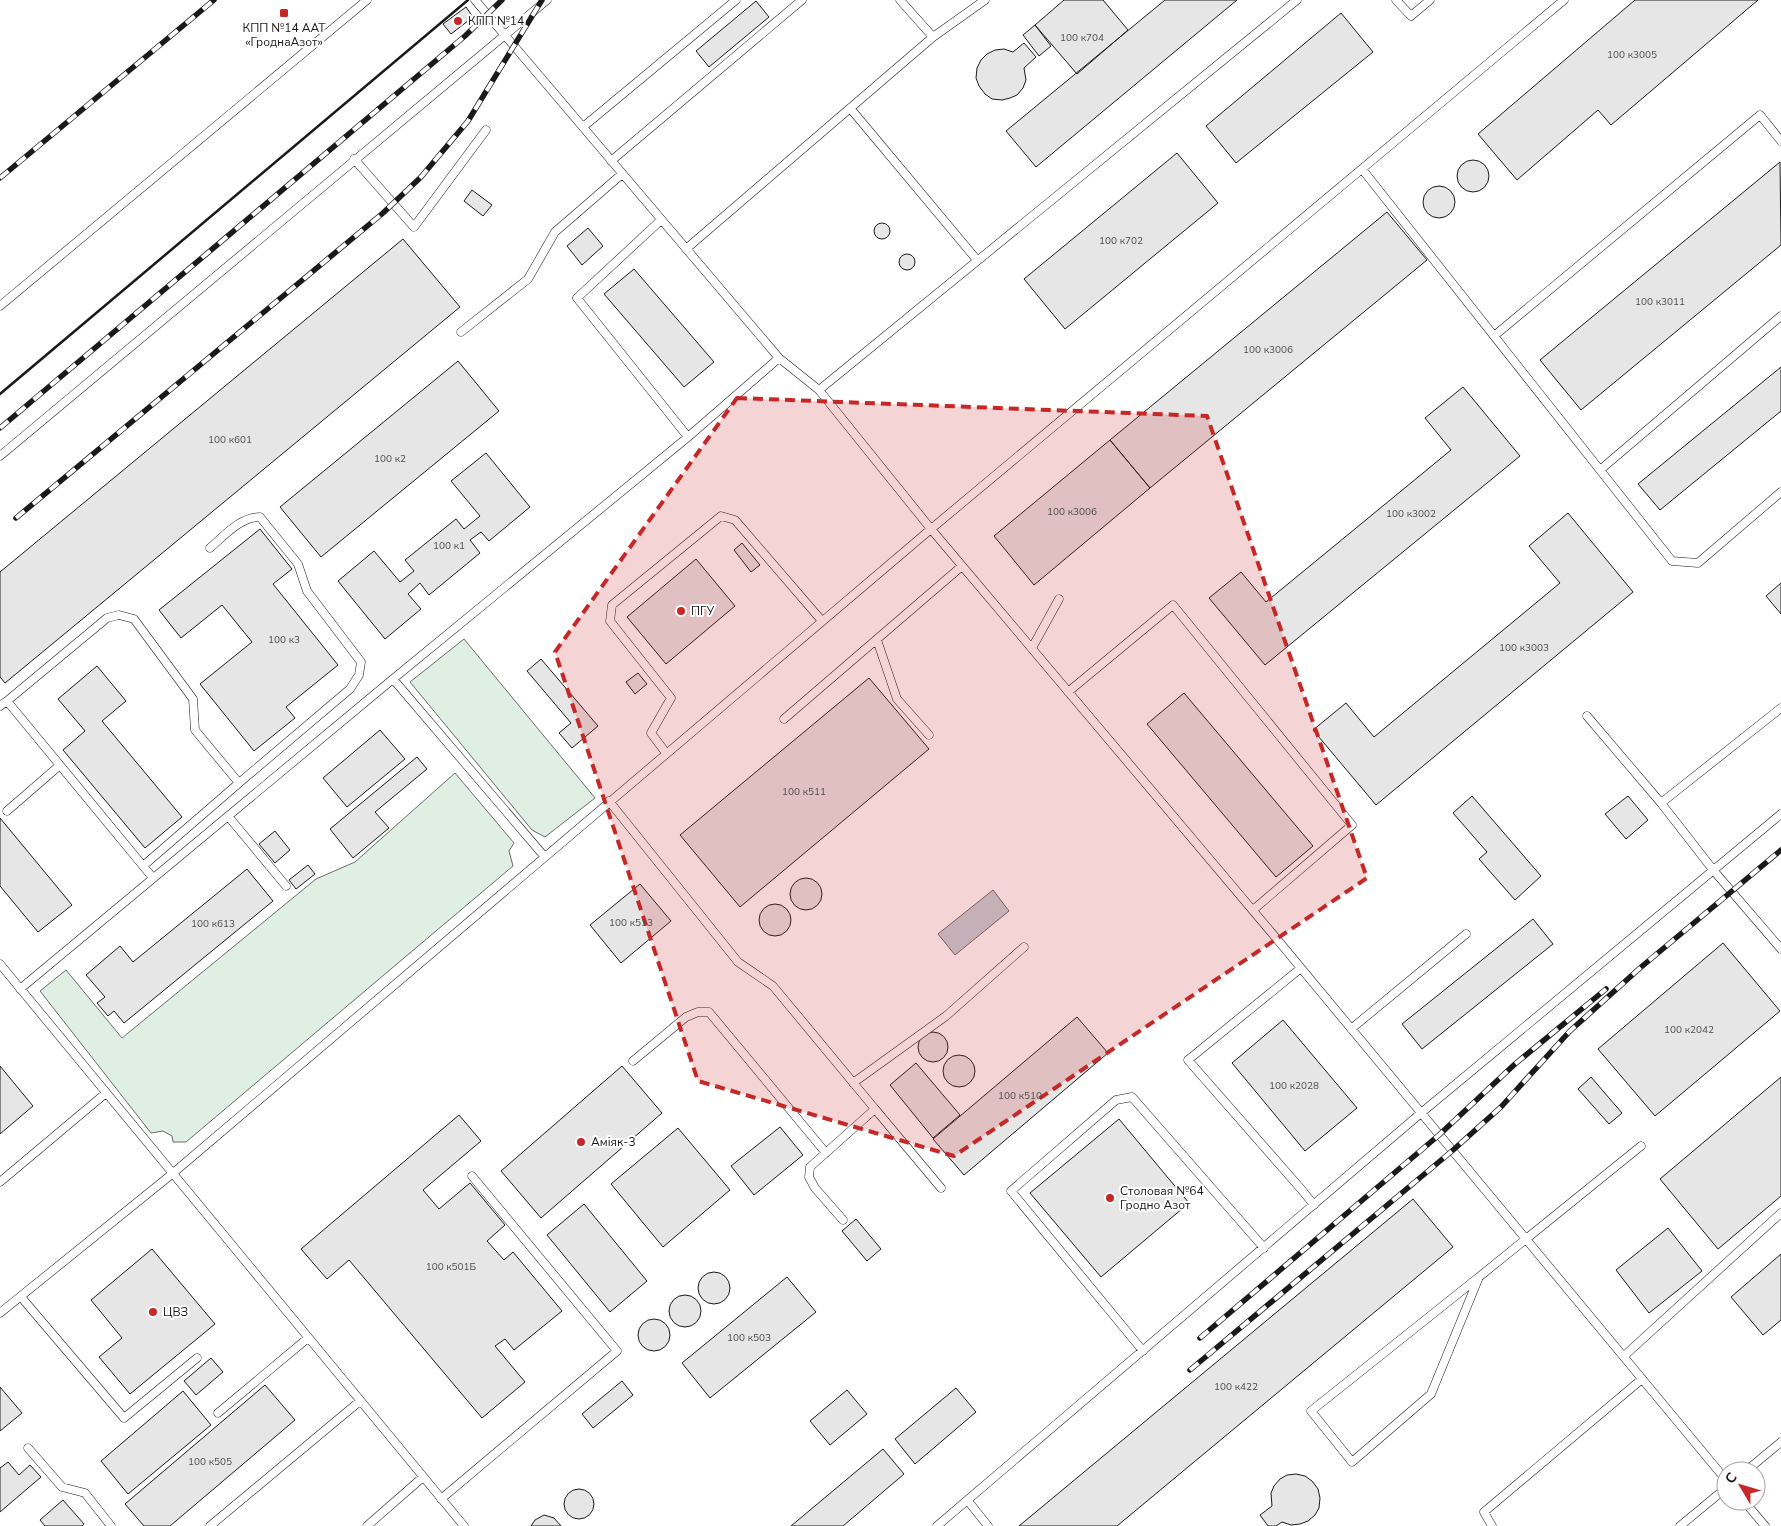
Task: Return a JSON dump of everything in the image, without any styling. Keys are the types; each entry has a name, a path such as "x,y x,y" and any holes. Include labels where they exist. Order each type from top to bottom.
{"lane":[{"path":"0,306 367,0"},
{"path":"475,0 779,358 819,390 931,529 1253,910 1716,1468"},
{"path":"0,456 547,0"},
{"path":"583,127 736,0"},
{"path":"611,161 802,0"},
{"path":"900,0 933,37"},
{"path":"686,249 933,37 986,0"},
{"path":"819,390 1298,0"},
{"path":"1396,0 1411,16 1430,0"},
{"path":"0,1313 172,1174 931,529 1564,0"},
{"path":"850,108 977,260"},
{"path":"1494,336 1760,115 1781,141"},
{"path":"354,159 414,227 486,130"},
{"path":"1362,169 1672,561 1698,563 1781,492"},
{"path":"461,332 528,279 555,232 622,174"},
{"path":"661,220 577,298 688,437"},
{"path":"1600,470 1781,316"},
{"path":"20,989 688,437 779,358"},
{"path":"666,753 651,733 671,698 610,621 612,605 721,516 735,520 822,621"},
{"path":"143,866 350,689 359,675 361,662 307,591 298,564 260,517 243,520 210,548"},
{"path":"784,719 962,566"},
{"path":"1032,648 1058,599"},
{"path":"1068,692 1174,604 1352,825 1253,910"},
{"path":"0,706 108,618 118,616 134,619 193,698 195,730 239,783"},
{"path":"876,640 897,699 929,735"},
{"path":"393,679 544,856"},
{"path":"7,700 153,878"},
{"path":"1661,803 1781,708"},
{"path":"1587,716 1661,803 1714,871 1781,949"},
{"path":"7,811 60,765"},
{"path":"609,801 738,962 773,986 941,1188"},
{"path":"937,1526 1421,1113 1781,814"},
{"path":"228,816 286,886"},
{"path":"1351,1028 1466,934"},
{"path":"853,1083 946,1016 1024,947"},
{"path":"0,964 464,1526"},
{"path":"1301,968 1188,1060 1314,1205"},
{"path":"633,1061 686,1017 698,1012 709,1012 826,1153"},
{"path":"0,1182 106,1093"},
{"path":"1143,1351 1011,1191 1116,1100 1132,1097 1264,1248"},
{"path":"843,1220 809,1177 810,1167 875,1109"},
{"path":"1479,1277 1431,1394 1352,1462 1311,1411 1641,1146"},
{"path":"442,1499 617,1351 472,1176"},
{"path":"1624,1356 1781,1213"},
{"path":"21,1296 124,1418 197,1358"},
{"path":"218,1413 308,1338"},
{"path":"1492,1526 1484,1512 1642,1379"},
{"path":"210,1526 360,1401"},
{"path":"1758,1461 1781,1442"},
{"path":"28,1448 62,1487 85,1493 111,1526"},
{"path":"367,1526 424,1477"},
{"path":"1680,1526 1716,1496"},
{"path":"968,1501 988,1526"},
{"path":"1752,1511 1765,1526"}],"highlighted area":[{"path":"737,398 1207,416 1367,878 954,1156 698,1081 555,652"}],"green space":[{"path":"464,639 595,798 545,837 532,830 410,682"},
{"path":"455,773 514,843 509,851 513,866 186,1142 173,1142 172,1136 163,1131 151,1133 40,991 66,970 122,1038 316,879 355,862"}],"shaded area":[{"path":"993,890 1009,911 955,955 938,934"}],"building":[{"path":"1064,0 1103,0 1128,30 1077,74 1035,25"},
{"path":"1165,0 1237,0 1036,167 1006,131"},
{"path":"1635,0 1758,0 1611,125 1598,110 1517,180 1478,134"},
{"path":"756,1 769,17 709,67 696,51"},
{"name":"КПП №14","path":"466,7 473,17 451,34 443,24"},
{"path":"1341,13 1373,52 1236,163 1206,126"},
{"path":"1035,25 1051,46 1039,56 1023,35"},
{"path":"1024,43 1036,57 1024,68 1026,80 1023,88 1017,95 1010,98 1002,100 992,99 985,94 976,78 977,68 981,60 995,50 1004,49 1013,52"},
{"path":"1177,153 1218,203 1065,329 1024,279"},
{"path":"1473,160 1484,165 1489,176 1484,187 1473,192 1462,187 1457,176 1462,165"},
{"path":"1780,162 1781,245 1581,410 1540,360"},
{"path":"1439,186 1450,191 1455,202 1450,213 1439,218 1428,213 1423,202 1428,191"},
{"path":"472,190 492,205 483,216 464,201"},
{"path":"1387,212 1427,260 1150,488 1110,440"},
{"path":"882,223 888,225 890,231 888,237 882,239 876,237 874,231 876,225"},
{"path":"588,228 603,246 582,265 567,246"},
{"path":"403,239 460,307 5,683 0,677 0,572"},
{"path":"907,254 913,256 915,262 913,268 907,270 901,268 899,262 901,256"},
{"path":"634,269 714,362 684,387 604,294"},
{"path":"458,361 499,411 321,557 280,507"},
{"path":"1781,367 1781,411 1660,510 1638,484"},
{"path":"1463,387 1520,456 1265,665 1209,598 1241,572 1266,602 1451,450 1425,418"},
{"path":"1110,440 1150,488 1034,585 994,536"},
{"path":"486,453 530,507 489,541 481,532 470,540 480,553 429,595 420,583 408,594 421,609 385,639 338,581 374,551 400,582 414,571 405,560 456,519 464,529 480,516 451,481"},
{"path":"1568,513 1633,592 1376,805 1313,730 1346,703 1374,737 1560,583 1529,546"},
{"path":"260,529 292,569 273,584 338,665 286,707 295,718 254,751 200,684 252,642 222,605 181,638 159,610"},
{"path":"742,543 760,565 751,572 734,550"},
{"name":"ПГУ","path":"696,559 735,606 666,664 627,617"},
{"path":"1781,583 1781,614 1766,596"},
{"path":"541,659 598,726 572,748 559,733 571,723 527,671"},
{"path":"97,666 126,701 102,721 182,817 145,848 63,750 85,731 58,699"},
{"path":"638,673 647,684 635,694 626,682"},
{"path":"869,678 929,749 740,907 680,835"},
{"path":"1184,693 1313,846 1276,877 1147,724"},
{"path":"380,730 405,759 347,807 323,778"},
{"path":"417,757 427,769 375,812 389,828 353,858 330,829"},
{"path":"1472,796 1541,876 1515,900 1479,859 1487,852 1453,813"},
{"path":"1628,796 1648,820 1626,839 1605,814"},
{"path":"0,818 72,905 38,932 0,886"},
{"path":"275,831 290,850 275,863 259,844"},
{"path":"308,865 315,874 296,889 289,880"},
{"path":"247,869 273,901 124,1023 114,1011 108,1016 97,1003 105,997 86,975 120,946 133,962"},
{"path":"806,878 817,883 822,894 817,905 806,910 795,905 790,894 795,883"},
{"path":"640,884 671,921 621,963 590,925"},
{"path":"775,904 786,909 791,920 786,931 775,936 764,931 759,920 764,909"},
{"path":"1533,919 1553,944 1422,1049 1402,1024"},
{"path":"1723,943 1780,1011 1655,1116 1598,1049"},
{"path":"1077,1017 1108,1053 964,1175 933,1139"},
{"path":"1283,1020 1357,1108 1305,1151 1232,1063"},
{"path":"933,1032 944,1036 948,1047 944,1058 933,1062 922,1058 918,1047 922,1036"},
{"path":"959,1055 970,1060 975,1071 970,1082 959,1087 948,1082 943,1071 948,1060"},
{"path":"916,1063 960,1115 933,1138 890,1085"},
{"path":"0,1066 33,1106 0,1134"},
{"name":"Аміяк-3","path":"622,1066 662,1113 541,1218 501,1171"},
{"path":"1591,1077 1622,1113 1609,1124 1578,1089"},
{"path":"1781,1077 1781,1196 1718,1249 1660,1179"},
{"path":"459,1115 481,1141 423,1190 439,1209 470,1183 505,1225 487,1241 504,1260 513,1252 562,1311 514,1350 505,1339 495,1346 525,1382 482,1418 349,1260 327,1279 301,1249"},
{"name":"Столовая №64 Гродно Азот","path":"1119,1119 1189,1203 1101,1277 1030,1193"},
{"path":"780,1127 803,1155 754,1195 731,1166"},
{"path":"678,1128 730,1190 663,1247 611,1184"},
{"path":"1413,1199 1453,1247 1117,1526 1019,1526"},
{"path":"584,1204 647,1281 610,1312 547,1235"},
{"path":"856,1219 881,1249 867,1261 842,1231"},
{"path":"1668,1228 1702,1271 1649,1313 1616,1270"},
{"name":"ЦВЗ","path":"152,1249 215,1324 130,1394 99,1357 122,1338 91,1300"},
{"path":"1781,1254 1781,1320 1763,1335 1731,1297"},
{"path":"714,1272 725,1277 730,1288 725,1299 714,1304 703,1299 698,1288 703,1277"},
{"path":"787,1277 816,1312 710,1398 682,1363"},
{"path":"685,1295 696,1300 701,1311 696,1322 685,1327 674,1322 669,1311 674,1300"},
{"path":"654,1319 665,1324 670,1335 665,1346 654,1351 643,1346 638,1335 643,1324"},
{"path":"211,1358 223,1372 196,1395 184,1381"},
{"path":"622,1381 633,1395 593,1428 582,1414"},
{"path":"265,1385 295,1420 170,1526 144,1526 125,1504"},
{"path":"0,1387 22,1413 0,1431"},
{"path":"956,1388 976,1412 915,1464 895,1439"},
{"path":"847,1390 867,1414 830,1445 810,1421"},
{"path":"183,1391 211,1425 128,1494 101,1461"},
{"path":"883,1449 904,1474 843,1526 791,1526"},
{"path":"8,1462 19,1475 30,1465 41,1477 0,1512 0,1468"},
{"path":"1287,1475 1305,1476 1318,1489 1320,1498 1319,1508 1308,1521 1300,1524 1291,1525 1282,1522 1276,1526 1268,1526 1260,1515 1272,1506 1271,1493 1274,1486"},
{"path":"579,1489 590,1493 594,1504 590,1515 579,1519 568,1515 564,1504 568,1493"},
{"path":"63,1500 84,1524 82,1526 45,1526 40,1520"},
{"path":"544,1515 554,1518 561,1526 531,1526 535,1520"}],"railway":[{"path":"0,178 214,0"},
{"path":"0,428 465,36 502,0"},
{"path":"16,518 383,213 421,177 468,121 542,0"},
{"path":"1190,1370 1452,1151 1501,1107 1570,1031 1640,968 1781,850"},
{"path":"1200,1338 1439,1135 1515,1064 1606,989"}],"wall":[{"path":"0,394 468,0"}],"place":[{"name":"КПП №14 ААТ «ГроднаАзот»","path":"284,13"},
{"name":"КПП №14","path":"458,21"},
{"name":"ПГУ","path":"681,611"},
{"name":"Аміяк-3","path":"581,1142"},
{"name":"Столовая №64 Гродно Азот","path":"1110,1198"},
{"name":"ЦВЗ","path":"153,1312"}]}
